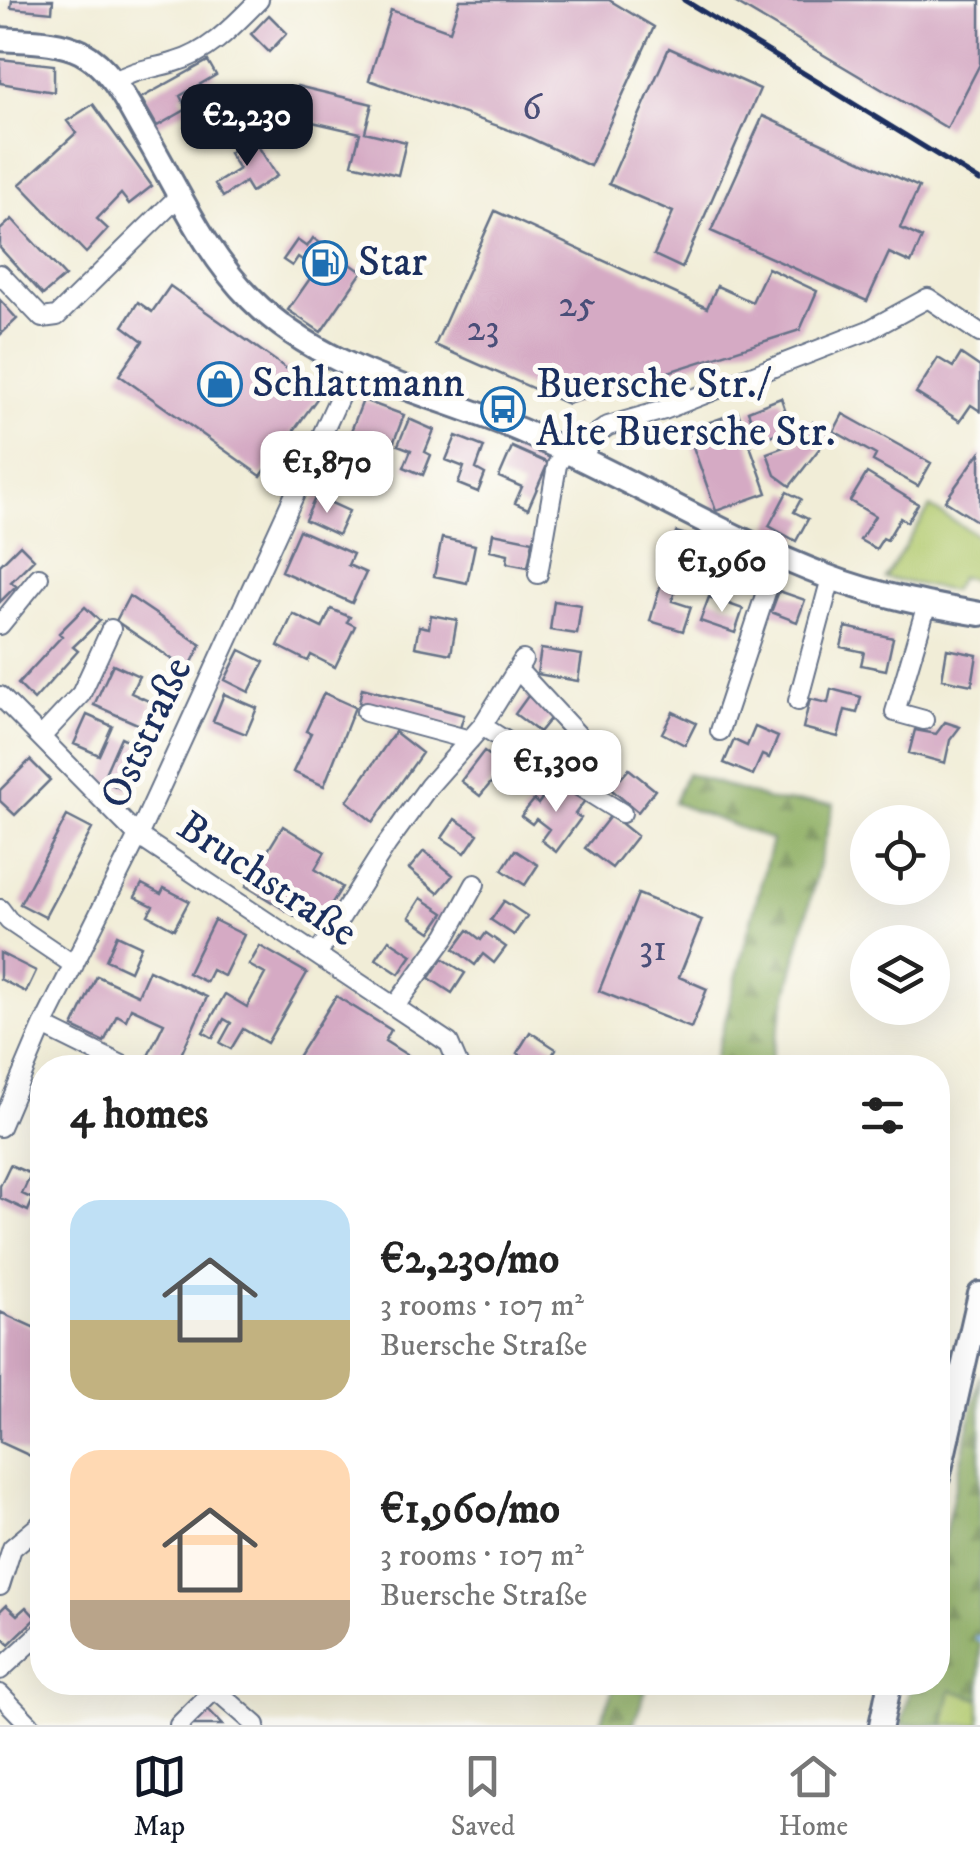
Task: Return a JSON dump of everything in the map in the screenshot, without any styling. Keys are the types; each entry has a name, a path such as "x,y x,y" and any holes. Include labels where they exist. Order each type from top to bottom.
{"main road":[{"path":"0,39 60,45 81,52 101,66 212,252 256,304 305,343 573,455 831,578 980,614"},
{"path":"950,1425 980,1294"},
{"path":"880,1725 887,1695"}],"street":[{"path":"114,82 129,72 199,53 223,36 259,0"},
{"path":"0,274 42,318 57,316 180,195"},
{"path":"538,574 558,466 608,426 664,410 869,330 928,298 980,333"},
{"name":"Oststraße","path":"31,1055 138,836 354,366"},
{"path":"720,731 778,556"},
{"path":"0,625 39,577"},
{"path":"798,700 831,578"},
{"path":"924,720 895,712 927,604"},
{"path":"41,737 81,694 111,629"},
{"path":"317,955 387,844 476,733 520,665 600,759"},
{"name":"Bruchstraße","path":"0,696 138,836 449,1042 454,1055"},
{"path":"366,712 476,733 622,813"},
{"path":"395,1006 446,935 475,884"},
{"path":"0,909 9,921 74,966"},
{"path":"43,1026 102,1055"},
{"name":"Oststraße","path":"3,1121 30,1058"},
{"path":"0,1586 12,1548 30,1533"},
{"path":"0,1670 30,1643"},
{"path":"0,1694 30,1725"},
{"path":"179,1725 209,1695"},
{"path":"222,1695 256,1725"}],"green space":[{"path":"930,507 980,537 980,580 960,577 952,591 885,578"},
{"path":"686,773 773,801 834,804 772,1055 716,1055 772,840 674,803"},
{"path":"980,1375 980,1699 951,1690 950,1694 950,1510"},
{"path":"951,1689 980,1699 980,1725 943,1725"},
{"path":"611,1695 644,1695 633,1725 599,1725"},
{"path":"908,1695 950,1695 943,1725 901,1725"}],"building":[{"path":"12,0 53,0 52,12 11,8"},
{"path":"460,0 609,0 654,27 590,166 526,136 369,80 391,10 450,31"},
{"path":"731,0 980,0 980,64 947,128"},
{"path":"269,15 287,33 269,52 251,34"},
{"path":"669,48 760,89 682,268 654,255 673,212 609,184"},
{"path":"0,59 54,65 54,92 0,83"},
{"path":"208,61 216,75 180,96 187,109 157,126 141,98"},
{"path":"297,86 372,104 365,132 406,142 398,175 352,164 360,133 265,111"},
{"path":"238,88 257,111 228,134 209,110"},
{"path":"93,104 152,186 129,204 121,194 97,219 108,229 86,253 20,184 76,133 67,121"},
{"path":"763,116 919,187 900,228 922,238 911,263 889,253 867,301 711,231"},
{"path":"253,138 277,176 251,192 245,182 223,197 215,184 239,169 229,153"},
{"path":"495,211 707,308 717,286 752,302 768,268 817,291 800,330 568,404 435,345"},
{"path":"12,219 65,276 43,295 0,248 0,230"},
{"path":"313,238 362,272 321,332 288,310 316,270 298,257 292,266 283,260 297,240 307,247"},
{"name":"Schlattmann","path":"170,286 321,393 261,476 119,375 143,341 123,326 138,302 152,312"},
{"path":"0,300 17,319 0,335"},
{"path":"961,354 980,367 980,411 971,405 960,421 916,393 938,358 953,367"},
{"path":"781,398 791,428 759,440 748,411"},
{"path":"363,400 404,415 382,473 341,457"},
{"path":"738,412 767,493 716,511 687,430"},
{"path":"843,414 931,463 918,486 873,461 876,455 834,431"},
{"path":"409,419 434,430 425,452 431,455 423,475 404,467 411,450 398,445"},
{"path":"813,422 830,435 790,486 775,475 767,453 800,441"},
{"path":"456,436 484,447 476,469 485,474 478,492 458,484 464,467 446,460"},
{"path":"512,447 548,463 528,509 515,503 522,487 499,477"},
{"path":"980,452 980,523 945,501"},
{"path":"867,473 918,504 907,522 900,518 887,540 883,538 876,549 860,540 875,516 850,501"},
{"path":"787,492 801,499 794,512 808,519 796,541 769,526"},
{"path":"316,496 349,511 338,535 305,520"},
{"path":"299,530 353,554 348,565 366,573 352,603 281,571"},
{"path":"676,532 707,541 694,583 679,578 672,601 691,607 683,631 650,621"},
{"path":"493,533 533,541 528,567 507,563 508,554 490,550"},
{"path":"442,538 475,545 467,583 434,576"},
{"path":"20,545 34,559 11,582 16,586 0,602 0,565"},
{"path":"779,591 805,600 797,622 771,612"},
{"path":"129,596 201,645 188,670 116,621"},
{"path":"709,597 743,609 735,633 700,621"},
{"path":"554,601 581,605 577,634 550,630"},
{"path":"85,607 100,621 73,647 78,651 34,700 18,684"},
{"path":"331,609 350,617 347,622 355,626 335,667 311,655 308,661 278,646 293,614 322,628"},
{"path":"431,615 457,620 451,654 415,647 419,626 429,628"},
{"path":"846,627 893,638 886,670 861,665 864,652 841,647"},
{"path":"541,649 582,655 578,681 537,674"},
{"path":"947,649 977,655 972,685 942,679"},
{"path":"240,650 264,662 249,692 225,680"},
{"path":"113,664 139,676 131,693 153,703 142,726 94,705"},
{"path":"362,688 464,715 460,728 359,702"},
{"path":"831,689 861,697 857,713 845,710 838,737 803,728 810,699 828,703"},
{"path":"324,693 355,707 324,786 293,772"},
{"path":"224,694 257,708 246,734 213,721"},
{"path":"528,696 553,715 539,732 515,714"},
{"path":"673,712 696,723 685,745 662,733"},
{"path":"87,715 112,726 99,755 74,744"},
{"path":"945,722 960,727 950,740 945,763 909,753 915,730 936,734"},
{"path":"755,727 778,737 769,758 762,755 753,775 724,763 734,740 747,746"},
{"path":"395,732 422,753 373,822 347,801"},
{"path":"121,737 146,749 127,791 102,780"},
{"path":"484,751 519,778 510,791 494,779 480,796 461,781"},
{"path":"30,760 50,780 15,815 0,801 0,790"},
{"path":"609,768 621,778 629,769 655,790 638,812 600,780"},
{"path":"563,782 586,799 575,814 581,818 556,852 541,840 549,829 536,819 532,824 521,816 534,800 538,804 546,793 551,797"},
{"path":"611,815 637,836 612,868 585,848"},
{"path":"67,816 92,829 45,917 20,904"},
{"path":"455,819 478,834 465,853 442,838"},
{"path":"283,826 325,852 315,869 342,887 316,929 246,886"},
{"path":"515,850 538,865 525,885 502,870"},
{"path":"424,851 453,875 438,893 409,869"},
{"path":"142,884 161,894 164,888 189,901 174,929 148,915 153,906 135,897"},
{"path":"638,894 702,920 679,977 707,989 691,1028 599,991"},
{"path":"421,898 444,913 431,932 409,917"},
{"path":"504,901 527,916 514,935 491,920"},
{"path":"214,920 244,935 224,976 212,970 206,982 188,973"},
{"path":"468,930 481,940 486,933 506,947 494,963 483,954 475,965 454,949"},
{"path":"117,935 141,946 130,971 106,960"},
{"path":"389,940 412,955 399,974 376,959"},
{"path":"260,946 307,973 267,1043 243,1029 231,1049 220,1043 231,1023 224,1019 213,1038 203,1032 225,994 247,1007 265,974 249,965"},
{"path":"0,953 36,971 26,992 0,979"},
{"path":"442,958 465,973 452,993 429,978"},
{"path":"149,970 207,997 181,1055 148,1055 164,1023 131,1008 126,1020 117,1015 104,1042 73,1027 97,976 138,995"},
{"path":"336,996 391,1030 385,1041 407,1055 299,1055"},
{"path":"530,1032 556,1049 552,1055 517,1053"},
{"path":"10,1165 30,1174 22,1194 30,1198 28,1211 0,1198 0,1186"},
{"path":"0,1312 30,1326 30,1456 0,1442"},
{"path":"6,1605 17,1615 26,1607 30,1611 30,1624 9,1644 0,1635 0,1611"},
{"path":"207,1708 223,1725 189,1725"}],"railway":[{"path":"684,0 980,181"}],"place":[{"name":"Star","path":"325,263"},
{"name":"Schlattmann","path":"220,384"},
{"name":"Buersche Str./ Alte Buersche Str.","path":"503,409"}]}
